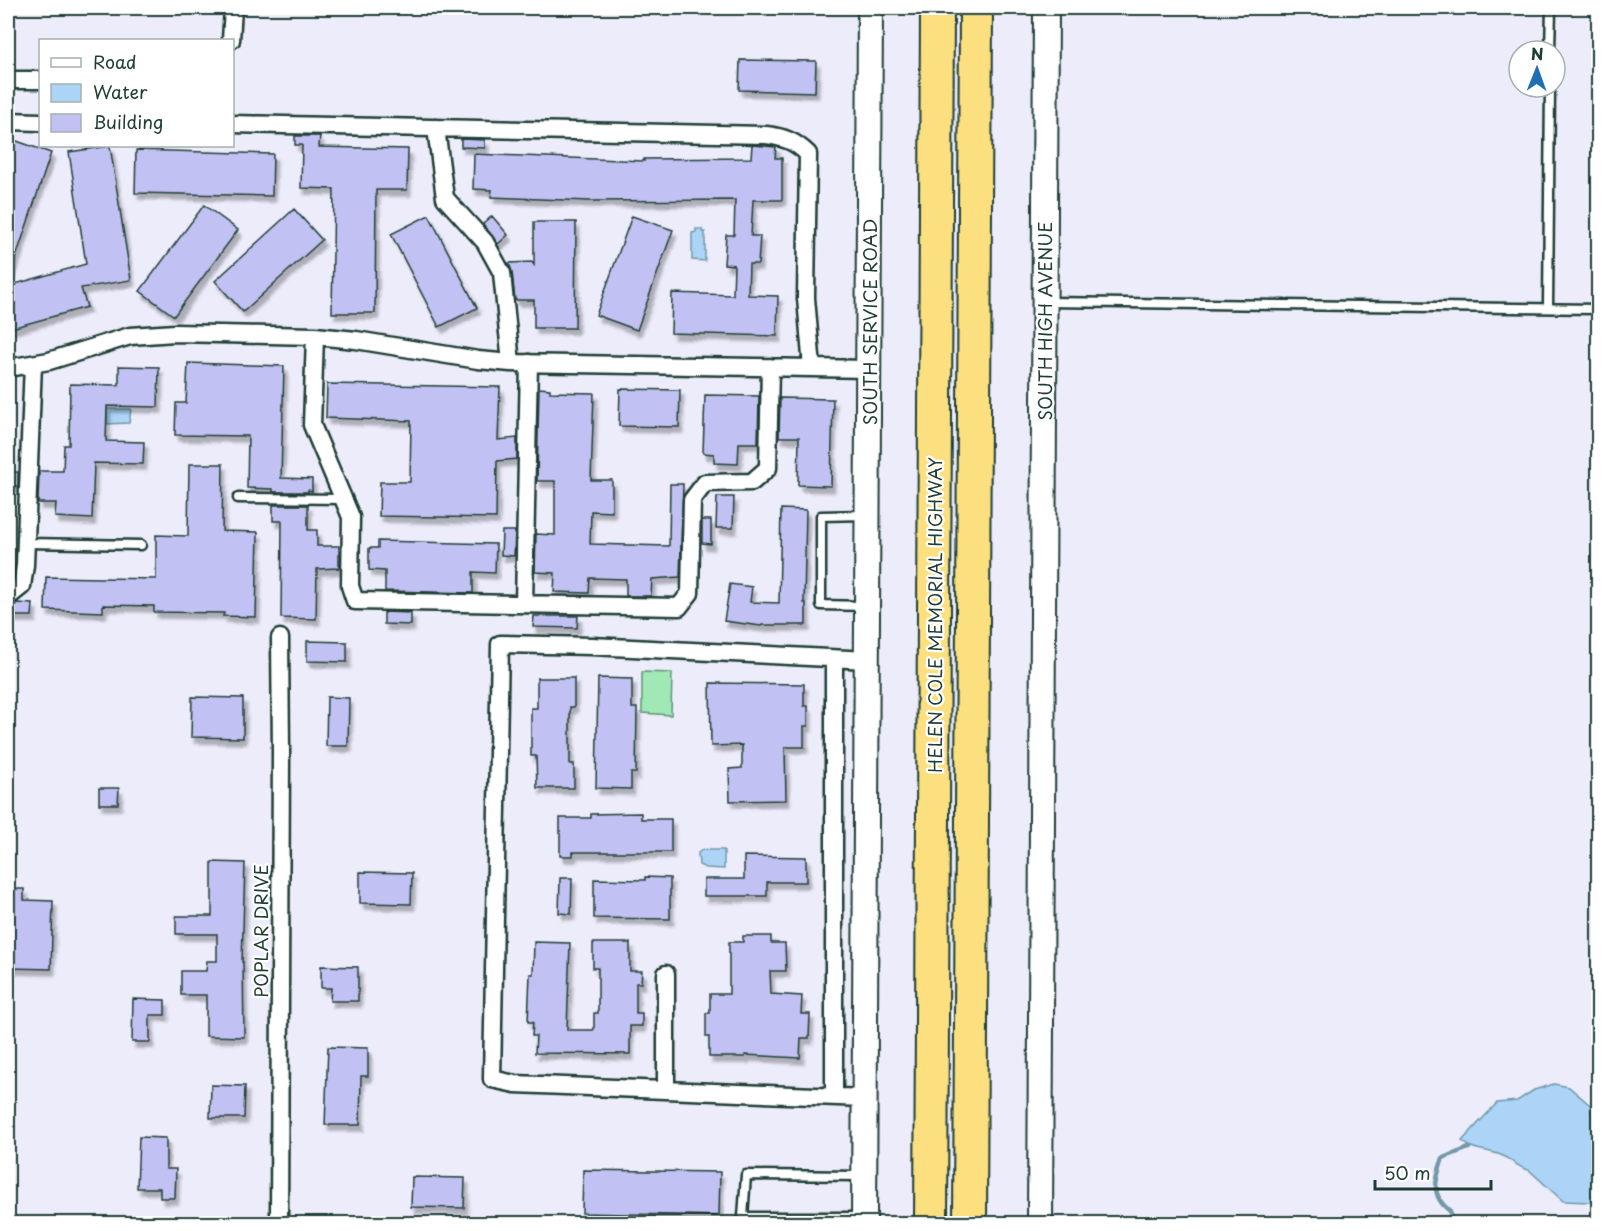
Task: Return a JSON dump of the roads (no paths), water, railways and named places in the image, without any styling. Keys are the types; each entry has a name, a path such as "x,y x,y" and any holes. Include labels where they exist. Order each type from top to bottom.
{"highway":[{"path":"928,8 936,84"},
{"name":"HELEN COLE MEMORIAL HIGHWAY","path":"931,1224 937,8"},
{"path":"970,1224 976,8"}],"main road":[{"name":"SOUTH SERVICE ROAD","path":"864,1220 870,8"},
{"name":"SOUTH HIGH AVENUE","path":"1040,1224 1046,8"}],"street":[{"path":"231,39 233,8"},
{"path":"8,80 39,80"},
{"path":"8,121 39,122"},
{"path":"234,124 766,135 787,138 808,154 806,298 812,368"},
{"path":"436,128 445,198 485,242 502,273 511,363"},
{"path":"8,368 33,364 143,334 207,333 315,336 356,340 478,360 511,363 869,369"},
{"path":"315,336 312,425 351,517 350,586 355,601 679,607 690,593 692,500 705,483 752,482 768,468 770,367"},
{"path":"524,604 529,363"},
{"path":"8,597 22,586 26,543 33,364"},
{"name":"POPLAR DRIVE","path":"279,1224 280,638"},
{"path":"864,1098 515,1084 492,1079 500,644 592,646 868,660"},
{"path":"834,659 834,1097"},
{"path":"666,974 666,1090"}],"lane":[{"path":"1550,39 1551,8"},
{"path":"1548,309 1550,99"},
{"path":"1045,302 1599,309"},
{"path":"238,498 343,499"},
{"path":"867,606 821,605 821,516 868,515"},
{"path":"26,543 141,545"},
{"path":"864,1176 746,1175 743,1217 864,1220"}],"water":[{"path":"696,229 702,229 702,232 705,232 705,261 692,260 692,233 696,232"},
{"path":"107,409 131,409 129,423 107,424"},
{"path":"702,850 724,850 724,869 706,868 699,865 698,853"},
{"path":"1554,1084 1569,1087 1590,1105 1594,1129 1598,1134 1598,1192 1589,1202 1563,1201 1529,1170 1503,1156 1471,1147 1462,1141 1497,1103 1517,1101 1534,1090"}],"waterway":[{"path":"1450,1224 1450,1211 1439,1199 1436,1180 1443,1158 1469,1148"}]}
